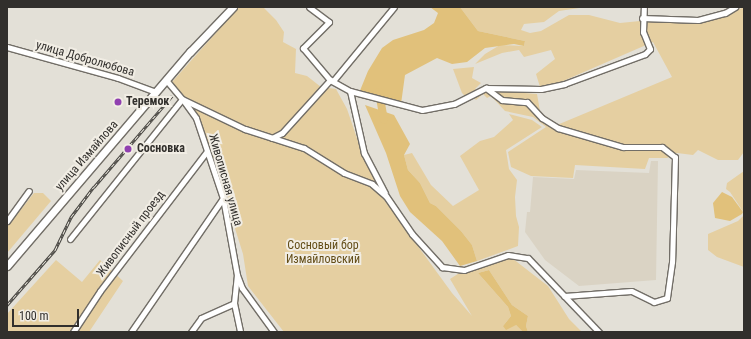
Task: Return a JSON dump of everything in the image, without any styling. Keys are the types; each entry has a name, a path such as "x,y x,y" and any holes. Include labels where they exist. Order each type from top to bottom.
{"main road":[{"name":"улица Измайлова","path":"7,266 166,80 233,7"}],"street":[{"path":"309,7 329,22 303,48 332,81 350,91 422,110 454,104 486,88 551,87 645,54 650,49 643,32 642,18 644,7"},
{"path":"272,138 282,133 332,81 394,7"},
{"path":"642,18 698,20 725,13 735,7"},
{"name":"улица Добролюбова","path":"7,47 118,78 156,92"},
{"name":"Живописная улица","path":"166,80 196,118 223,198 237,275 242,288 274,332"},
{"path":"486,88 502,100 527,102 542,118 572,134 623,147 662,148 675,157 672,262 667,298 654,302 631,290 564,296"},
{"path":"350,91 364,153 386,196 412,234 442,267 464,270 508,255 528,258 599,332"},
{"path":"70,239 182,99 245,129 304,148 344,173 372,184 386,196"},
{"name":"Живописный проезд","path":"73,332 104,286 207,151"},
{"path":"7,221 29,191"},
{"path":"131,332 223,198"},
{"path":"237,275 234,303 240,332"},
{"path":"191,332 201,318 234,303"}],"shaded area":[{"path":"430,7 460,7 478,31 525,41 524,46 514,44 485,48 467,62 452,64 437,58 405,75 401,104 359,93 368,71 382,48 393,40 424,30 434,23 438,13"},
{"path":"365,105 394,115 410,144 404,155 408,170 420,183 430,203 436,206 461,231 472,245 477,261 460,266 442,241 410,212 400,196 386,153"},
{"path":"651,161 658,161 656,280 579,286 545,260 525,232 527,212 530,212 533,177 574,179 576,170 649,173"},
{"path":"722,192 732,197 743,212 730,221 715,218 713,203"},
{"path":"489,270 512,305 528,316 526,326 528,332 523,332 516,325 506,330 503,326 511,316 508,307 478,273"}],"green space":[{"name":"Сосновый бор Измайловский","path":"239,7 263,7 276,20 284,32 283,42 296,49 295,73 307,76 321,87 336,89 347,109 362,153 385,201 452,293 472,316 450,279 464,270 508,255 548,286 569,319 582,332 528,332 526,326 528,316 512,305 489,270 478,273 508,307 511,316 503,326 516,325 523,332 284,332 248,286 243,254 198,116 172,82"},
{"path":"460,7 586,7 559,11 544,22 524,24 521,30 530,33 541,31 569,15 589,15 620,23 640,21 648,17 690,24 721,18 744,7 744,152 738,160 718,160 698,150 693,155 677,153 667,158 649,158 645,169 575,165 573,178 531,176 511,167 508,152 546,127 533,117 505,111 491,96 487,98 483,94 476,100 473,97 468,99 462,93 453,69 474,67 472,78 481,83 475,89 478,92 488,90 537,94 540,111 552,123 557,125 672,77 653,42 554,85 540,87 536,74 555,59 551,50 524,57 519,50 502,53 475,64 485,54 500,45 524,46 525,41 478,31"},
{"path":"509,114 532,120 542,127 506,150 509,169 517,180 515,197 516,216 519,227 518,246 477,261 472,245 461,231 436,206 430,203 420,183 408,170 404,155 412,153 431,185 453,206 479,190 460,156 480,141 494,137 513,120"},
{"path":"744,171 744,213 730,192 726,189 727,183"},
{"path":"34,193 43,193 51,201 7,253 7,227"},
{"path":"744,215 744,267 717,257 708,250 708,234 738,221"},
{"path":"56,260 82,282 100,260 123,281 89,332 7,332 7,314"}],"waterway":[{"path":"379,92 384,120"}],"railway":[{"path":"7,305 55,250 71,217 94,187 172,96"}],"place":[{"name":"Теремок","path":"118,102"},
{"name":"Сосновка","path":"128,149"}]}
